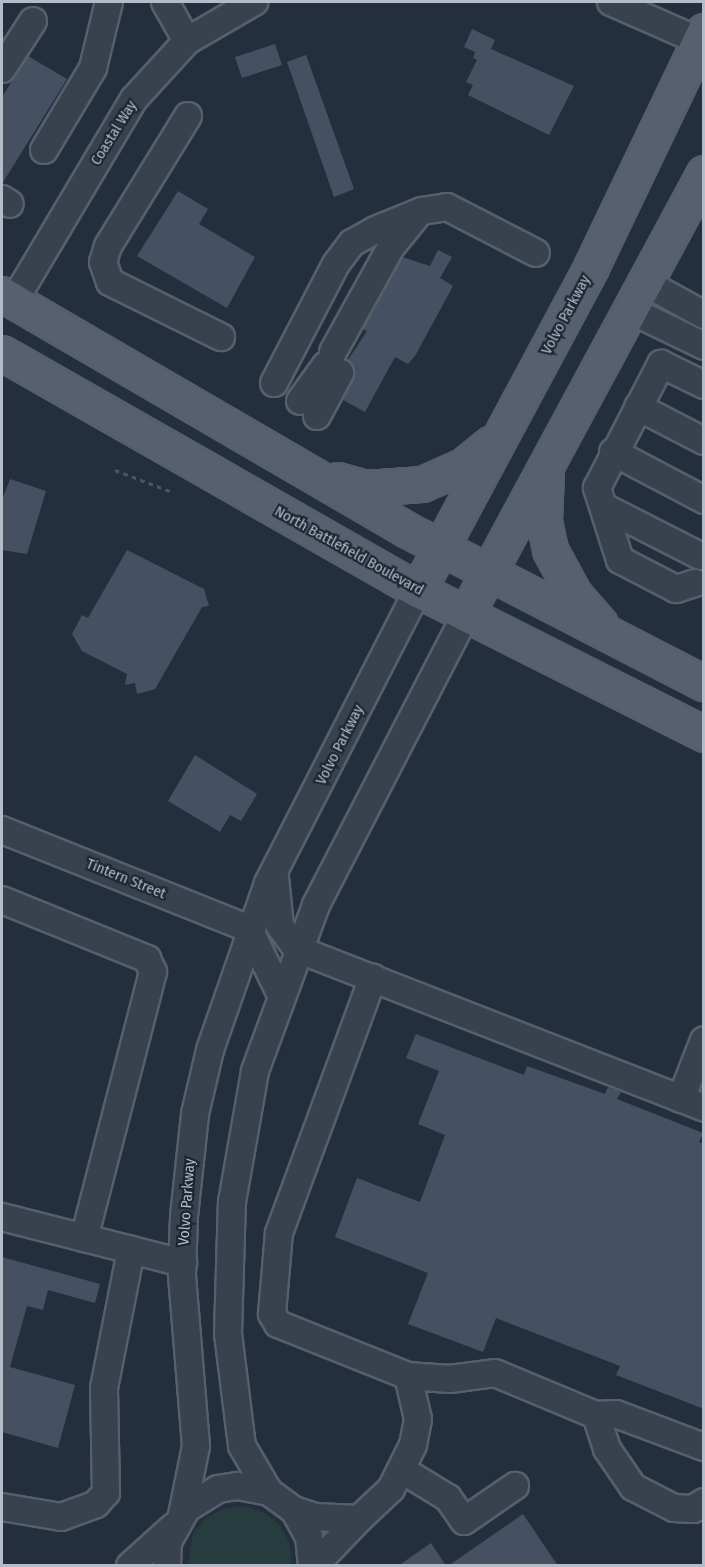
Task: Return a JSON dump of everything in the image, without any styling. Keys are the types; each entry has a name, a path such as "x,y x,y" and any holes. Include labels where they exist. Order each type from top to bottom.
{"main road":[{"name":"Volvo Parkway","path":"418,590 602,246 702,38"},
{"path":"466,614 704,173"},
{"path":"8,297 441,548 621,643 704,683"},
{"name":"North Battlefield Boulevard","path":"2,353 418,590 704,734"},
{"path":"306,471 366,488 422,484 463,466 502,434"},
{"path":"547,464 544,521 550,550 574,594 621,643"}],"street":[{"path":"45,150 93,68 109,2"},
{"path":"165,2 187,41"},
{"name":"Coastal Way","path":"8,297 134,99 187,41 254,2"},
{"path":"611,2 702,38"},
{"path":"2,83 10,69 6,62 33,21"},
{"path":"188,116 108,246 103,262 110,282 221,337"},
{"path":"274,383 336,264 352,243 422,211 447,207 536,253"},
{"path":"310,409 336,362 349,325 391,247 422,211"},
{"path":"637,296 704,315"},
{"path":"637,296 704,346"},
{"path":"604,507 702,555 692,572 699,587 676,589 620,560 604,507 597,483 664,363 704,385"},
{"path":"638,407 704,441"},
{"path":"613,452 701,492"},
{"name":"Volvo Parkway","path":"167,1566 196,1446 183,1263 195,1114 215,1031 249,929 276,868 418,590"},
{"path":"358,1519 315,1517 294,1510 269,1492 242,1446 233,1405 228,1268 241,1137 255,1071 297,949 342,850 466,614"},
{"name":"Tintern Street","path":"2,830 249,929"},
{"path":"276,868 276,915 297,949 692,1104 704,1040"},
{"path":"2,900 147,959 153,972 84,1238"},
{"path":"249,929 280,993"},
{"path":"373,978 279,1233 272,1314 278,1324 408,1376 450,1379 495,1374 596,1415 616,1414 704,1447"},
{"path":"2,1217 183,1263"},
{"path":"2,1507 61,1517 96,1504 106,1493 104,1388 131,1250"},
{"path":"313,1566 358,1519 377,1506 402,1470 418,1419 408,1376"},
{"path":"596,1415 607,1449 633,1487 674,1508 693,1509 704,1502"},
{"path":"402,1470 448,1498 464,1521 515,1486"},
{"path":"130,1566 201,1497 220,1489 238,1486 269,1492"},
{"path":"294,1510 309,1537 313,1566"}],"path":[{"path":"115,470 170,491"}],"green space":[{"path":"245,1506 264,1512 280,1525 290,1543 291,1565 188,1565 193,1533 206,1518 225,1508"}],"building":[{"path":"472,29 495,40 491,49 574,86 549,135 468,95 473,85 466,82 477,60 473,58 475,52 464,47"},
{"path":"275,44 282,65 242,78 235,57"},
{"path":"306,55 354,189 334,197 287,62"},
{"path":"28,56 67,79 2,184 2,97"},
{"path":"178,191 208,209 199,224 255,257 227,308 137,256"},
{"path":"438,250 452,257 440,278 453,286 415,356 408,364 395,357 365,412 343,400 355,373 348,360 367,331 363,329 402,257 430,266"},
{"path":"10,479 46,491 27,554 2,550 2,500"},
{"path":"127,550 204,589 209,606 202,607 155,689 137,694 135,683 125,685 127,674 82,651 72,634 82,615 88,618"},
{"path":"195,755 257,794 241,821 230,815 220,832 168,801"},
{"path":"416,1034 524,1075 527,1066 605,1094 608,1087 621,1092 617,1099 703,1133 699,1142 704,1144 704,1409 616,1375 620,1366 496,1318 483,1352 408,1324 428,1273 335,1237 357,1178 420,1202 445,1135 418,1124 439,1071 406,1058"},
{"path":"2,1257 100,1284 95,1303 48,1290 43,1310 27,1306 10,1367 75,1385 58,1448 2,1432"},
{"path":"523,1514 558,1566 448,1566"},
{"path":"431,1543 446,1566 398,1566"}]}
